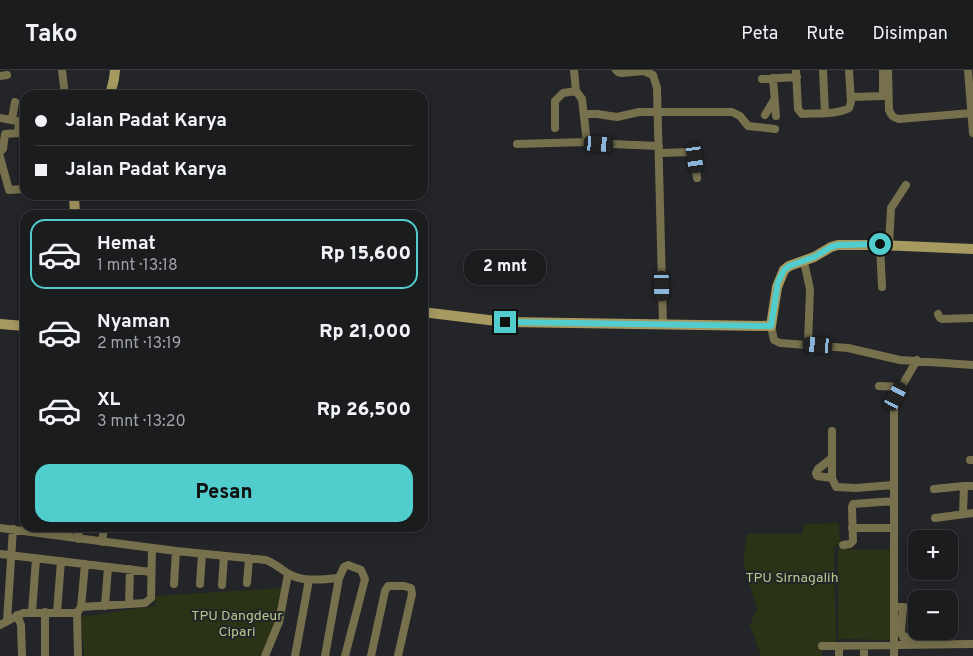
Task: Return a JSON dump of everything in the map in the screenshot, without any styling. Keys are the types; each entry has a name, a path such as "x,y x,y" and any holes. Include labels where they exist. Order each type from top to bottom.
{"street":[{"path":"62,70 64,87"},
{"path":"111,90 115,70"},
{"path":"574,70 576,90 582,100 585,114 586,142"},
{"path":"616,70 622,73 644,71 654,75 657,88 663,325"},
{"path":"823,70 825,113"},
{"path":"762,79 797,73 799,112 802,114 825,113 849,108 851,97 849,70"},
{"path":"851,97 883,96 883,70"},
{"path":"888,70 889,110 895,118 972,113"},
{"path":"968,70 973,133"},
{"path":"773,78 776,116"},
{"path":"555,128 555,101 563,93 576,90"},
{"path":"765,115 774,100"},
{"path":"12,119 15,102"},
{"path":"585,114 617,117 639,112 732,112 740,116 748,126 775,129"},
{"path":"0,118 12,119 18,123 20,128"},
{"path":"20,134 5,134 1,152 8,190 20,189"},
{"path":"517,144 586,142 588,144 690,152 693,154 697,178"},
{"path":"882,287 885,245 891,208 906,185"},
{"path":"973,249 885,245 838,245 831,247 804,262 789,266 784,270 776,287 771,326 772,335 776,342 848,348 891,359 973,365"},
{"path":"804,262 810,289 808,344"},
{"path":"428,313 505,322 771,326"},
{"path":"938,314 940,318 973,318"},
{"path":"0,324 20,326"},
{"path":"894,656 894,404 900,387 917,360"},
{"path":"879,386 900,387"},
{"path":"832,432 832,478 836,487 894,485"},
{"path":"832,458 818,469 816,474 817,476 832,478"},
{"path":"964,486 964,514"},
{"path":"934,489 973,486"},
{"path":"843,545 852,542 853,504 894,502"},
{"path":"935,518 973,513"},
{"path":"0,528 20,530"},
{"path":"852,528 894,528"},
{"path":"4,623 13,529"},
{"path":"54,532 78,539 266,560 274,563 288,574 309,580 340,578"},
{"path":"78,539 79,532"},
{"path":"102,542 103,532"},
{"path":"4,623 17,615 32,612 57,612 145,603 151,598 152,548"},
{"path":"174,584 176,551"},
{"path":"0,554 151,572"},
{"path":"200,584 202,554"},
{"path":"222,585 224,556"},
{"path":"248,583 249,558"},
{"path":"32,612 36,559"},
{"path":"57,612 60,561"},
{"path":"78,656 79,610 84,564"},
{"path":"325,656 340,578 344,567 348,564 361,570 365,576 345,656"},
{"path":"105,606 108,567"},
{"path":"129,604 130,570"},
{"path":"265,656 279,622 288,574"},
{"path":"295,656 309,580"},
{"path":"371,656 385,591 390,586 404,586 411,588 412,594 398,656"},
{"path":"894,607 908,607"},
{"path":"903,607 901,632 903,637 908,637"},
{"path":"45,612 45,656"},
{"path":"17,615 20,625 22,656"},
{"path":"822,646 973,644"},
{"path":"839,646 839,656"},
{"path":"864,646 864,656"}],"green space":[{"name":"TPU Sirnagalih","path":"839,523 840,545 834,546 836,645 822,645 822,656 761,656 750,625 757,608 743,561 747,534 802,534 804,524"},
{"path":"838,549 893,550 892,640 838,639"},
{"name":"TPU Dangdeur Cipari","path":"283,588 274,633 260,656 84,656 81,617 155,606 154,596"}],"route":[{"path":"505,322 771,326 776,287 784,270 789,266 804,262 838,245 880,244"}]}
